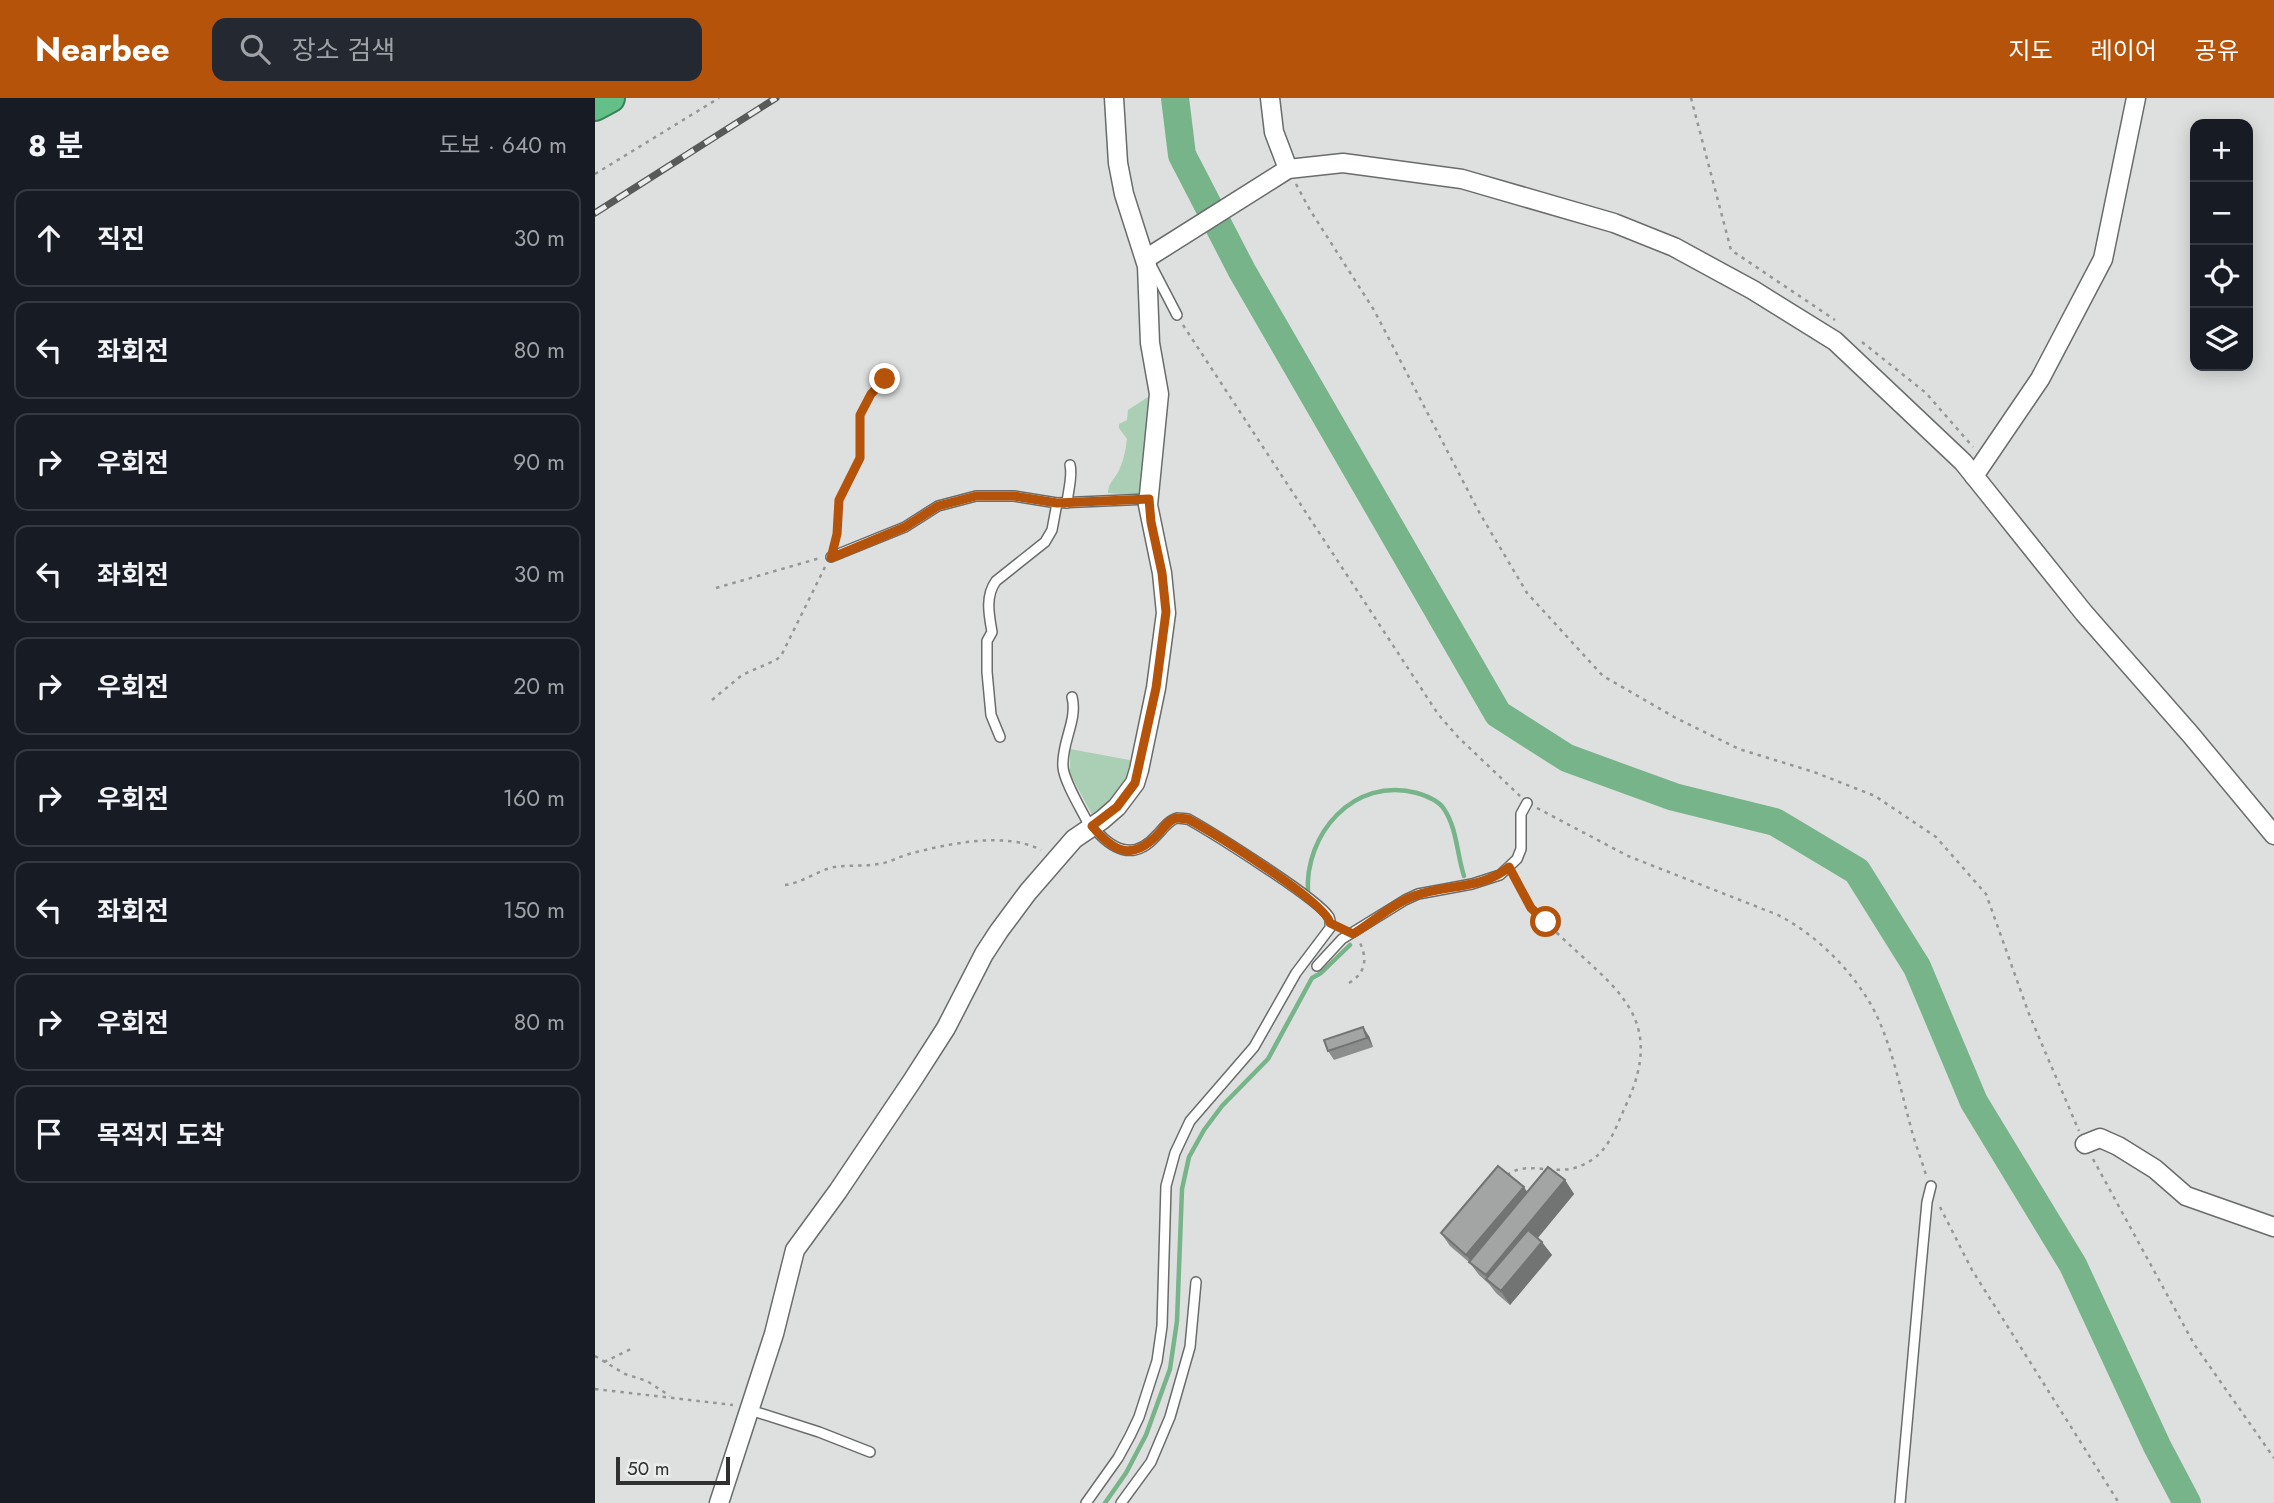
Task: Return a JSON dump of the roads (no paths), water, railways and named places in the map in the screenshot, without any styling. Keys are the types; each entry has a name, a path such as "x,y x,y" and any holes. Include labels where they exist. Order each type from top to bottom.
{"highway":[{"path":"595,106 610,98"}],"street":[{"path":"719,1503 774,1334 795,1250 912,1081 946,1028 991,943 1028,892 1074,839 1117,807 1135,783 1156,688 1166,612 1149,499 1159,394 1151,357 1148,281 1145,253 1131,217 1118,163 1114,98"},
{"path":"1270,98 1274,132 1288,169"},
{"path":"1974,476 2040,379 2103,258 2136,98"},
{"path":"1145,253 1165,246 1288,169 1343,163 1462,179 1614,223 1674,247 1753,290 1835,341 1905,405 1963,462 2084,613 2274,835"},
{"path":"2085,1144 2100,1138 2155,1169 2186,1196 2274,1227"}],"lane":[{"path":"1145,253 1177,315"},
{"path":"1000,737 991,715 987,662 987,641 992,632 989,605 991,589 996,581 1045,542 1068,486 1072,472 1070,465"},
{"path":"831,558 905,527 938,506 976,496 1014,496 1062,503 1149,499"},
{"path":"1072,697 1075,708 1066,742 1063,771 1091,827 1101,837 1127,851 1136,851 1151,842 1172,821 1178,818 1188,819 1317,904 1329,917 1330,923 1330,928 1296,974 1254,1047 1195,1113 1175,1153 1166,1186 1162,1326 1157,1361 1130,1436 1086,1503"},
{"path":"1317,966 1342,939 1405,900 1418,894 1500,875 1517,859 1521,849 1521,814 1527,803"},
{"path":"1901,1503 1922,1252 1931,1186"},
{"path":"1121,1503 1151,1462 1170,1417 1190,1347 1196,1282"},
{"path":"750,1410 870,1452"}],"waterway":[{"path":"1175,98 1182,155 1242,271 1498,714 1567,758 1674,797 1775,822 1857,871 1917,967 1974,1102 2073,1265 2157,1446 2187,1503"},
{"path":"1308,893 1314,850 1337,814 1373,793 1394,790 1421,794 1442,806 1452,825 1464,876"},
{"path":"1105,1503 1126,1473 1146,1435 1170,1369 1177,1321 1182,1189 1189,1157 1222,1106 1268,1059 1312,978 1321,973 1350,945"}],"railway":[{"path":"595,213 776,98"}]}
